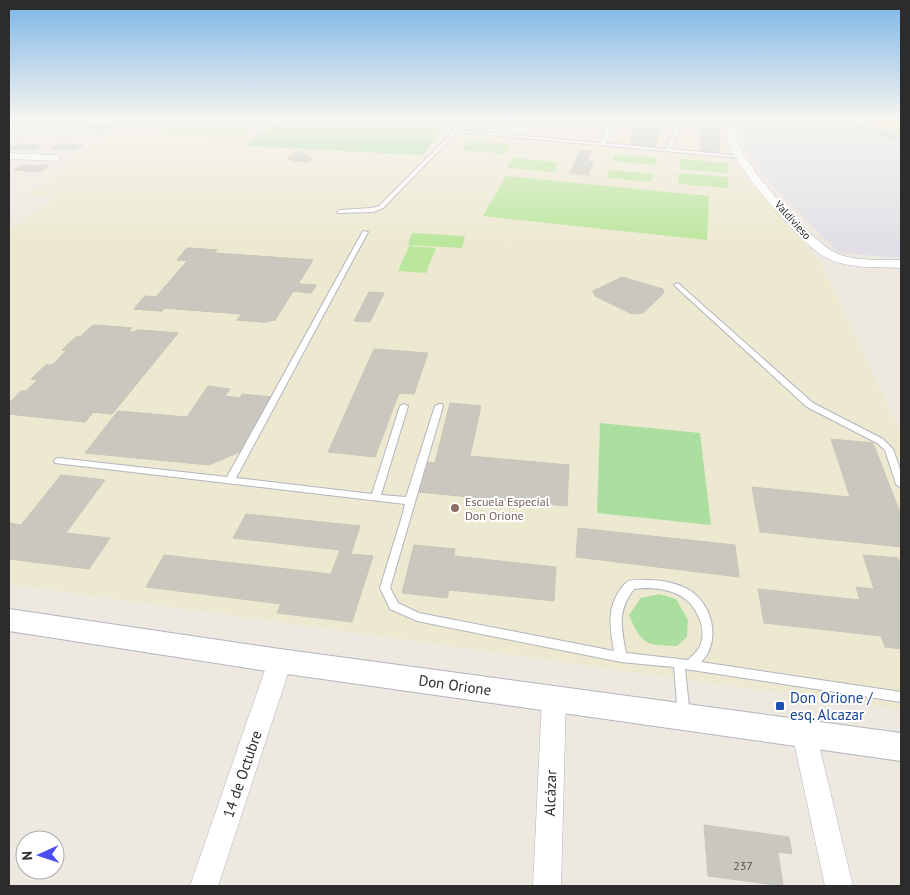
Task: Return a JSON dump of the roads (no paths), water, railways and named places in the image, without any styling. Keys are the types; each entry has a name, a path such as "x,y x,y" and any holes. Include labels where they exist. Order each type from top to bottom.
{"street":[{"name":"Valdivieso","path":"743,160 762,186 822,251 843,259 901,264"},
{"name":"Don Orione","path":"9,620 280,661 901,747"},
{"name":"14 de Octubre","path":"204,886 280,661"},
{"name":"Alcázar","path":"547,886 554,699"},
{"path":"804,733 839,886"}],"lane":[{"path":"340,212 373,210 381,207 428,160"},
{"path":"230,481 366,232"},
{"path":"677,285 810,405 880,441 889,449 901,484"},
{"path":"376,497 404,406"},
{"path":"439,406 385,588 394,606 416,617 621,657 685,664 901,697"},
{"path":"58,461 410,501"},
{"path":"621,657 615,618 619,598 631,585 652,583 683,591 698,604 709,630 704,651 685,664"},
{"path":"684,717 685,664"}],"place":[{"name":"Escuela Especial Don Orione","path":"455,508"},
{"name":"Don Orione / esq. Alcazar","path":"780,706"}]}
